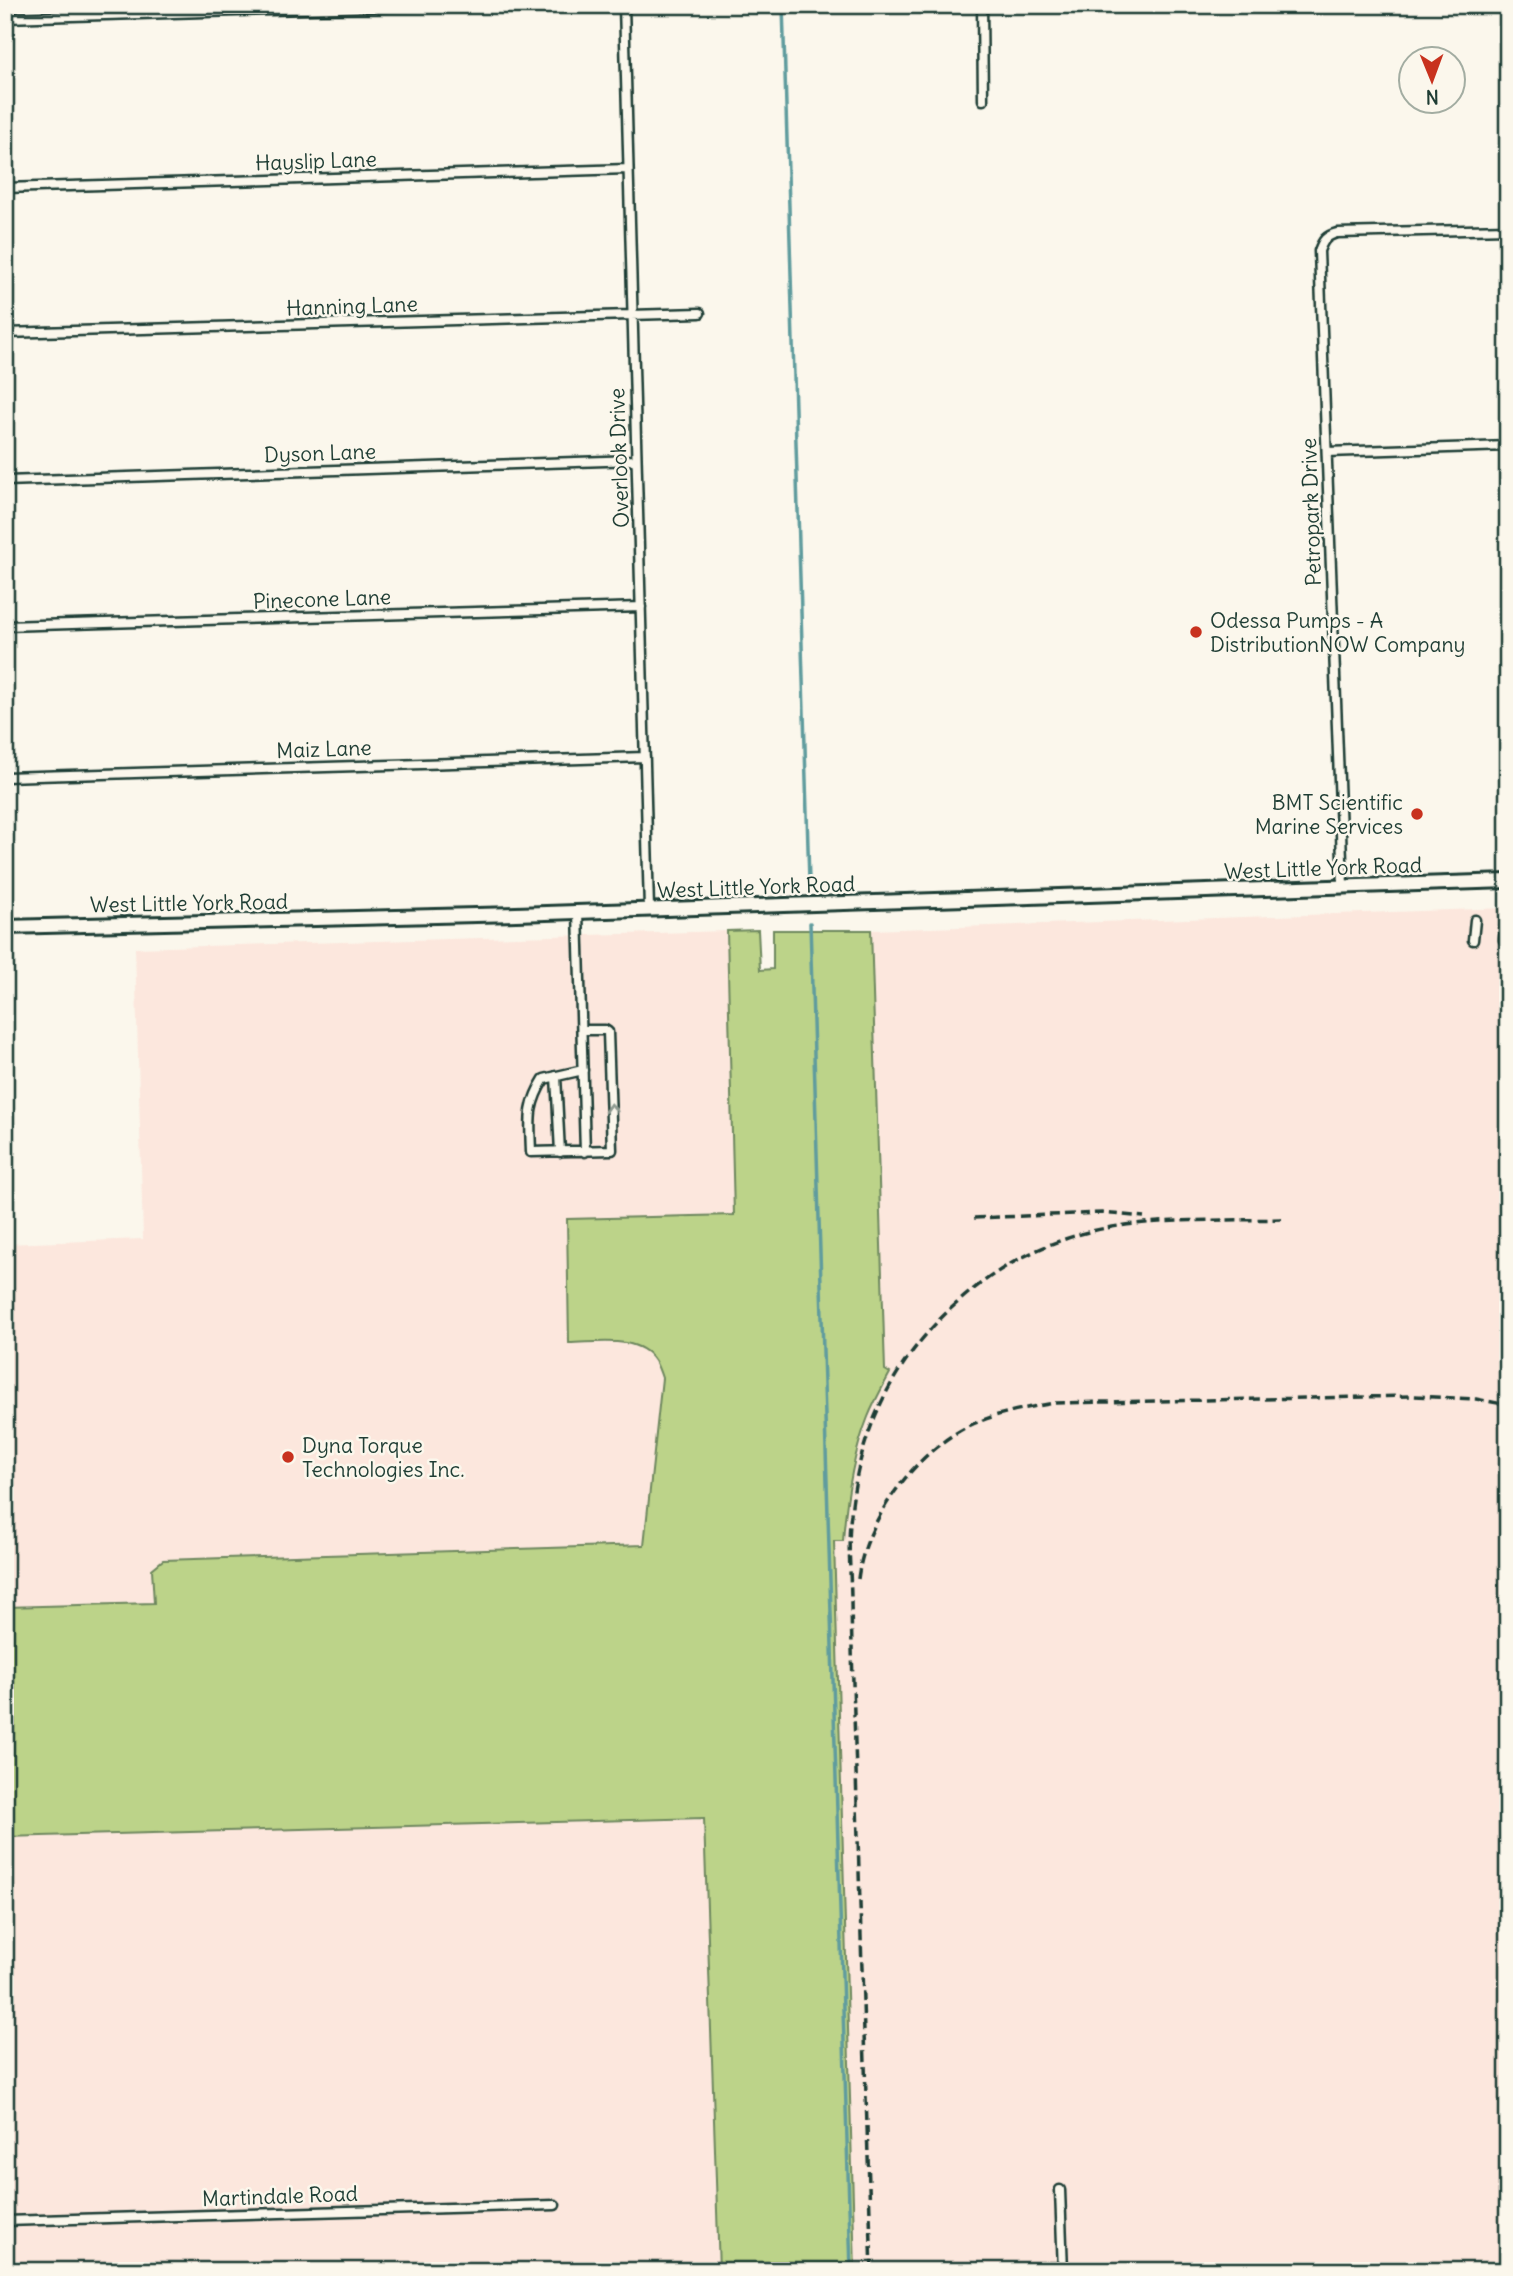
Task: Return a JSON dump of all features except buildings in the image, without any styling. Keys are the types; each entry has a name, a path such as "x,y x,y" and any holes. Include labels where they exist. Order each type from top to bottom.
{"main road":[{"name":"West Little York Road","path":"5,927 578,912 1508,881"}],"street":[{"path":"5,18 442,5"},
{"name":"Overlook Drive","path":"624,5 649,909"},
{"path":"982,5 983,100"},
{"name":"Hayslip Lane","path":"5,188 628,169"},
{"name":"Petropark Drive","path":"1343,886 1319,251 1327,236 1337,233 1508,229"},
{"name":"Hanning Lane","path":"5,333 700,313"},
{"path":"1327,452 1508,446"},
{"name":"Dyson Lane","path":"5,481 636,460"},
{"name":"Pinecone Lane","path":"5,626 640,607"},
{"name":"Maiz Lane","path":"5,777 645,757"},
{"path":"578,912 585,1152"},
{"path":"1473,940 1475,920"},
{"path":"1504,940 1506,920"},
{"path":"582,1030 608,1032 613,1147 610,1151 531,1152 533,1097 544,1079 583,1070"},
{"path":"556,1076 560,1152"},
{"path":"1060,2190 1063,2271"},
{"name":"Martindale Road","path":"5,2221 555,2205"}],"shaded area":[{"path":"1508,908 1508,2271 855,2271 834,1541 843,1540 848,1489 855,1455 885,1370 871,930"},
{"path":"727,931 734,1215 567,1220 569,1343 623,1343 642,1348 655,1360 662,1378 644,1546 163,1560 152,1569 154,1603 5,1607 5,1244 143,1239 135,948"},
{"path":"704,1818 719,2271 5,2271 5,1837"}],"green space":[{"path":"758,930 760,970 773,969 773,930 871,930 885,1370 890,1373 862,1432 848,1494 843,1541 834,1541 855,2271 719,2271 704,1818 5,1837 5,1607 154,1603 152,1569 163,1560 644,1545 662,1378 655,1361 648,1352 639,1347 616,1342 569,1343 567,1219 734,1215 727,931"}],"waterway":[{"path":"783,5 809,881"},
{"path":"810,923 851,2271"}],"railway":[{"path":"974,1218 1102,1213 1144,1217"},
{"path":"872,2271 849,1547 855,1483 871,1426 898,1372 935,1325 973,1289 1026,1255 1065,1239 1106,1228 1171,1221 1281,1219"},
{"path":"858,1579 871,1533 883,1510 913,1469 951,1436 1001,1414 1054,1403 1414,1396 1476,1399 1508,1405"}],"place":[{"name":"Odessa Pumps - A DistributionNOW Company","path":"1196,632"},
{"name":"BMT Scientific Marine Services","path":"1417,814"},
{"name":"Dyna Torque Technologies Inc.","path":"288,1457"}]}
